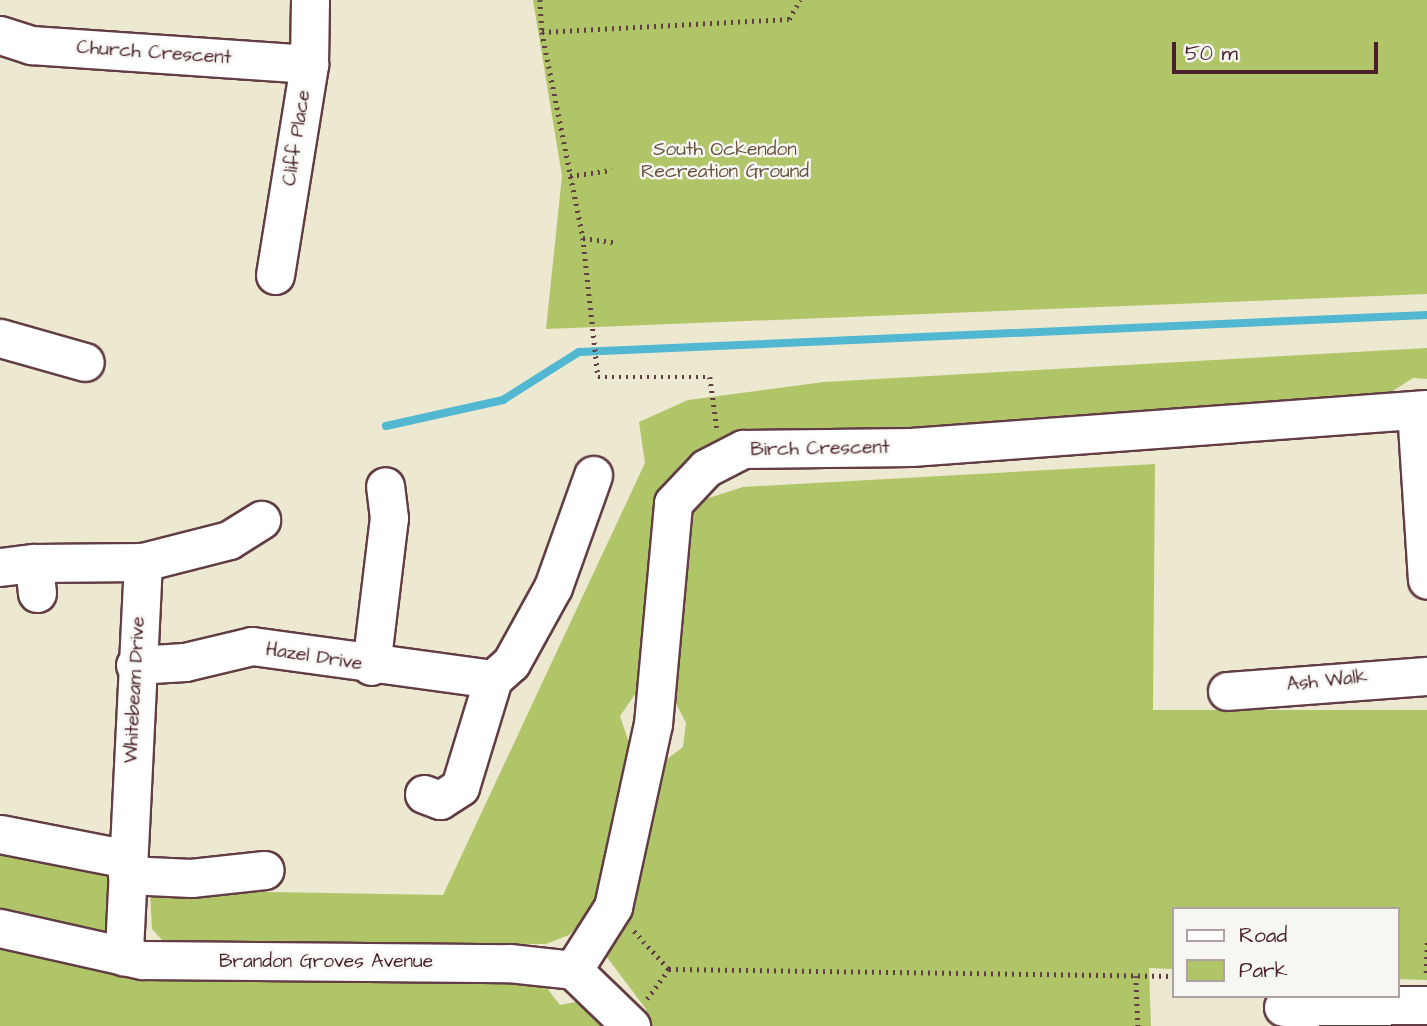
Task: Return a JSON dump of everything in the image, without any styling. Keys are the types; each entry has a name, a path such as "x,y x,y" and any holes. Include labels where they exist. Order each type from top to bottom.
{"street":[{"name":"Cliff Place","path":"275,275 309,65 310,0"},
{"name":"Church Crescent","path":"0,35 30,45 309,65"},
{"path":"0,338 85,362"},
{"path":"1421,410 1427,580"},
{"name":"Birch Crescent","path":"573,970 612,907 653,724 673,503 706,468 743,449 911,447 1421,410"},
{"path":"425,794 440,800 460,787 493,680 511,663 553,587 593,475"},
{"path":"371,666 389,518 385,486"},
{"path":"24,575 143,562 229,540 261,520"},
{"name":"Whitebeam Drive","path":"124,957 135,665 143,562"},
{"name":"Hazel Drive","path":"135,665 185,663 252,646 371,666 493,680"},
{"name":"Ash Walk","path":"1227,691 1427,676"},
{"path":"0,834 127,867 191,878 265,870"},
{"name":"Brandon Groves Avenue","path":"0,928 124,957 509,963 573,970"},
{"path":"573,970 631,1024"},
{"path":"1399,992 1427,989"},
{"path":"1283,1007 1355,998"}],"path":[{"path":"540,0 542,32 583,238 597,334 598,377 710,377 722,462"},
{"path":"542,32 789,19 800,0"},
{"path":"570,176 612,170"},
{"path":"583,238 617,243"},
{"path":"612,907 669,969 1172,976"},
{"path":"1427,940 1427,989"},
{"path":"631,1024 669,969"},
{"path":"1136,976 1138,1026"}],"green space":[{"name":"South Ockendon Recreation Ground","path":"533,0 1427,0 1427,294 546,329 562,176"},
{"path":"1427,348 1427,379 1413,378 1388,394 698,455 644,681 620,716 632,752 595,908 569,935 546,944 164,942 152,929 150,890 443,895 645,463 639,422 688,400 824,382"},
{"path":"1155,464 1153,710 1427,710 1427,980 1399,979 1399,907 1172,907 1172,969 1149,968 1151,1026 650,1026 646,1009 606,956 653,770 683,747 686,723 666,684 684,506 743,487"},
{"path":"0,849 126,869 116,933 0,915"},
{"path":"0,937 536,974 560,1005 581,1001 603,1026 0,1026"}],"waterway":[{"path":"386,426 503,400 579,352 1427,315"}]}
